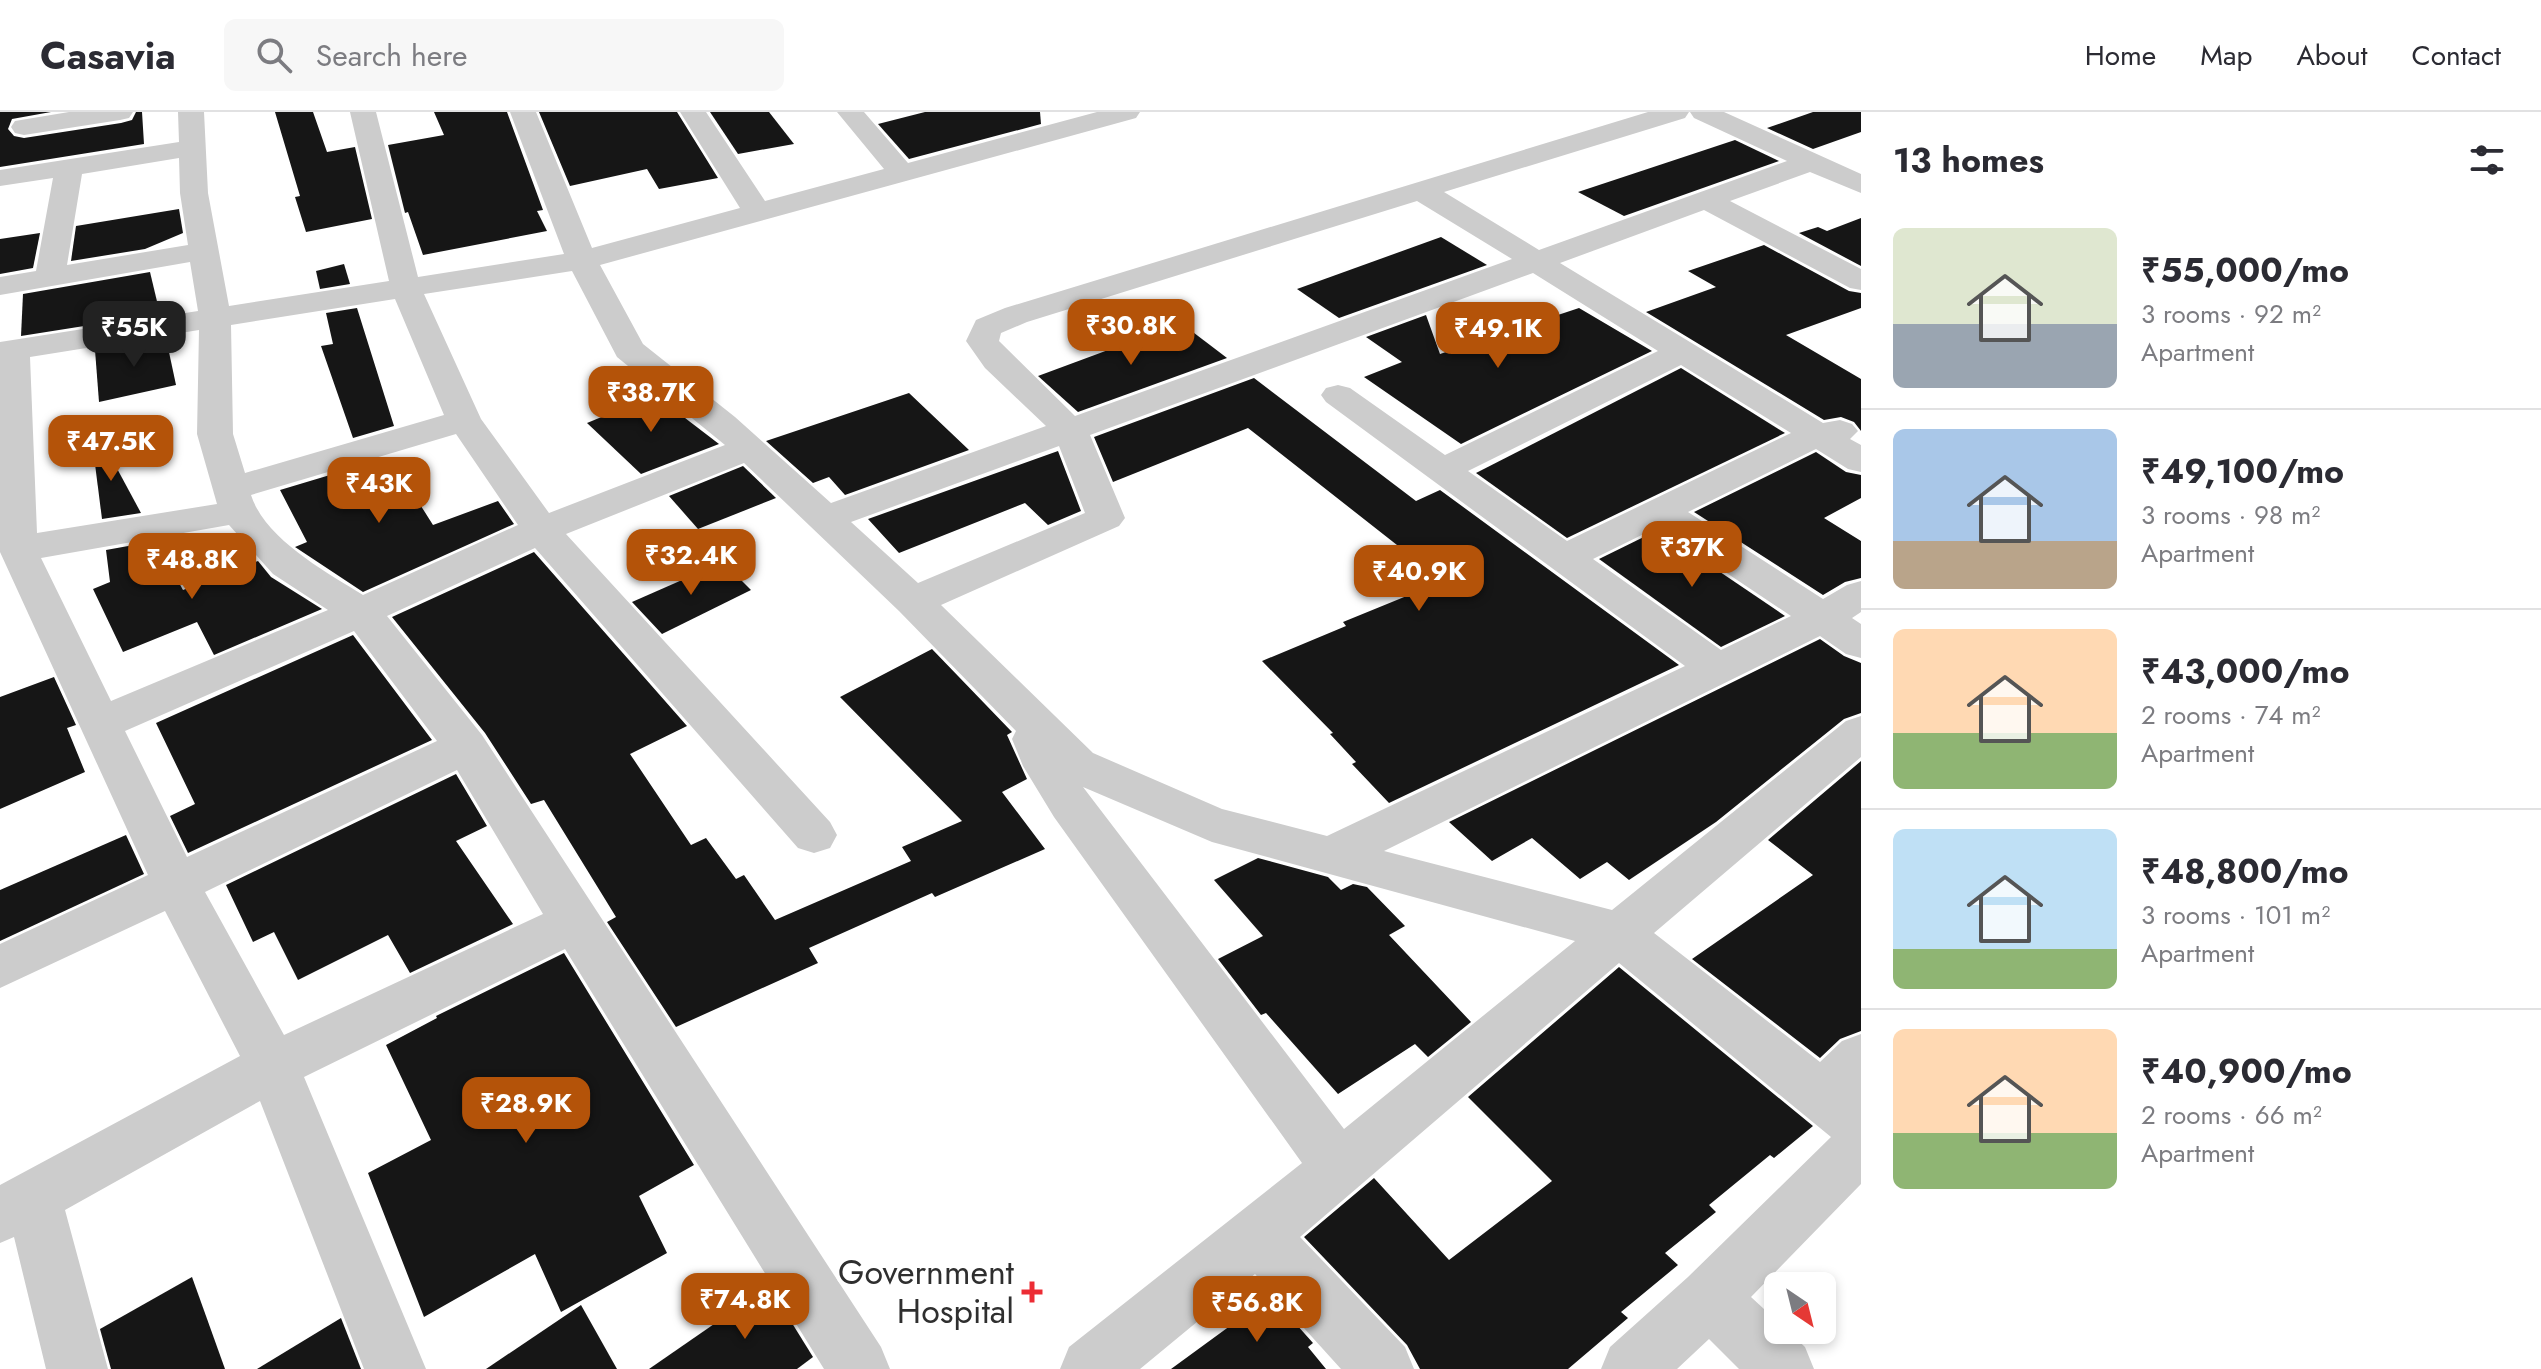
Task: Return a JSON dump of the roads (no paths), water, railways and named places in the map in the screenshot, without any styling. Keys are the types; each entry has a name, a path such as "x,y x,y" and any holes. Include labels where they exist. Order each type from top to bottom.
{"street":[{"path":"24,127 120,112"},
{"path":"363,112 406,289 464,420 541,530 814,835"},
{"path":"523,112 582,260 629,350 749,448 913,601 1077,765 1212,824 1617,932 1841,1111 1861,1058"},
{"path":"693,112 758,213"},
{"path":"850,112 902,173"},
{"path":"395,1369 273,1066 176,885 18,549 7,351 582,260 1127,112"},
{"path":"913,601 1106,518 1070,430 997,361 982,341 987,327 1016,315 1676,112"},
{"path":"1703,112 1861,185"},
{"path":"0,178 69,167 192,130 194,193 215,319 215,434 234,501 287,565 361,612 466,747 859,1369"},
{"path":"824,519 1813,161"},
{"path":"50,277 69,167"},
{"path":"1423,192 1861,461"},
{"path":"1707,200 1861,281"},
{"path":"0,286 204,251"},
{"path":"1440,471 1682,352"},
{"path":"1338,395 1717,668"},
{"path":"18,549 234,501 464,420"},
{"path":"1563,558 1818,434 1861,429"},
{"path":"99,724 361,612 541,530 749,448"},
{"path":"1661,511 1861,644"},
{"path":"1330,856 1822,618 1861,594"},
{"path":"1022,711 1045,766 1070,804 1339,1168"},
{"path":"1091,1369 1259,1236 1617,932 1861,732"},
{"path":"0,967 466,747"},
{"path":"77,1369 16,1206 273,1066 574,922"},
{"path":"1632,1369 1709,1298 1861,1145"},
{"path":"1259,1236 1383,1369"},
{"path":"1709,1298 1783,1369"}],"place":[{"name":"Government Hospital","path":"1032,1292"}]}
